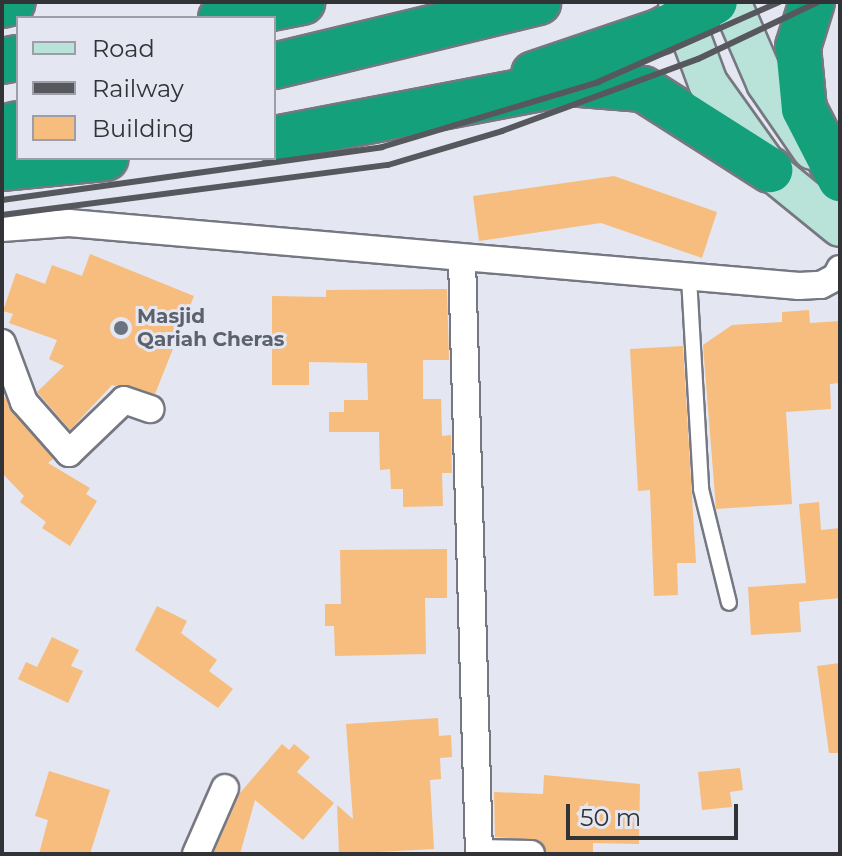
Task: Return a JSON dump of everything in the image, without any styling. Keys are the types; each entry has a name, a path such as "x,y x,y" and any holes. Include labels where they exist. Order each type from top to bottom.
{"highway":[{"path":"2,5 13,2"},
{"path":"231,16 302,2"},
{"path":"812,2 798,47 804,109 838,208"},
{"path":"276,66 531,5"},
{"path":"441,105 692,8"},
{"path":"276,139 568,83 643,89 770,170"},
{"path":"2,168 85,160"}],"main road":[{"path":"731,2 766,83 838,208"},
{"path":"692,8 708,83 770,170 838,208"}],"street":[{"path":"2,228 69,223 462,260 799,286 821,285 836,277 840,269"},
{"path":"462,260 479,853 531,854"},
{"path":"799,286 840,297"},
{"path":"2,343 24,402 69,453 124,400 150,409"},
{"path":"196,854 225,788"}],"lane":[{"path":"689,278 701,489 729,603"}],"building":[{"path":"614,176 717,212 702,258 601,223 479,241 473,196"},
{"name":"Masjid Qariah Cheras","path":"90,254 194,296 155,394 112,385 70,430 37,392 64,366 49,359 57,340 9,323 13,314 3,311 16,273 45,284 52,265 82,276"},
{"path":"447,289 449,360 423,360 423,399 441,399 442,436 451,435 452,473 442,473 443,506 403,507 403,489 391,489 390,469 380,470 379,432 329,432 329,412 344,412 344,400 368,400 367,363 309,362 309,385 272,385 272,296 326,297 326,290"},
{"path":"809,310 810,323 840,321 840,383 830,384 831,409 786,412 792,504 716,509 703,345 732,325 782,322 782,312"},
{"path":"683,346 696,563 677,563 678,595 654,596 650,490 638,491 630,349"},
{"path":"2,394 53,459 48,463 90,488 86,494 97,501 70,546 42,528 46,522 20,502 24,496 2,473"},
{"path":"819,502 821,530 840,528 840,598 799,602 801,632 751,635 748,587 806,583 799,504"},
{"path":"447,549 447,598 425,598 426,654 335,656 334,626 325,626 325,604 341,604 340,550"},
{"path":"157,606 187,621 181,633 217,660 209,671 233,689 218,708 135,650"},
{"path":"52,637 79,650 71,666 83,671 68,703 18,679 26,662 37,667"},
{"path":"840,663 840,753 829,753 817,666"},
{"path":"438,718 439,736 451,735 452,757 440,758 441,779 430,780 434,849 339,854 337,805 353,819 346,724"},
{"path":"282,744 289,750 294,744 310,757 297,772 334,803 303,840 255,800 240,854 213,854 240,793"},
{"path":"740,768 743,790 730,792 732,807 702,810 698,772"},
{"path":"49,771 110,790 90,854 39,854 48,820 35,816"},
{"path":"544,775 640,784 639,844 593,843 593,854 547,854 539,840 495,837 494,792 543,794"}],"railway":[{"path":"2,200 382,147 598,82 779,2"},
{"path":"2,215 388,165 502,131 698,59 818,2"}],"place":[{"name":"Masjid Qariah Cheras","path":"121,328"}]}
